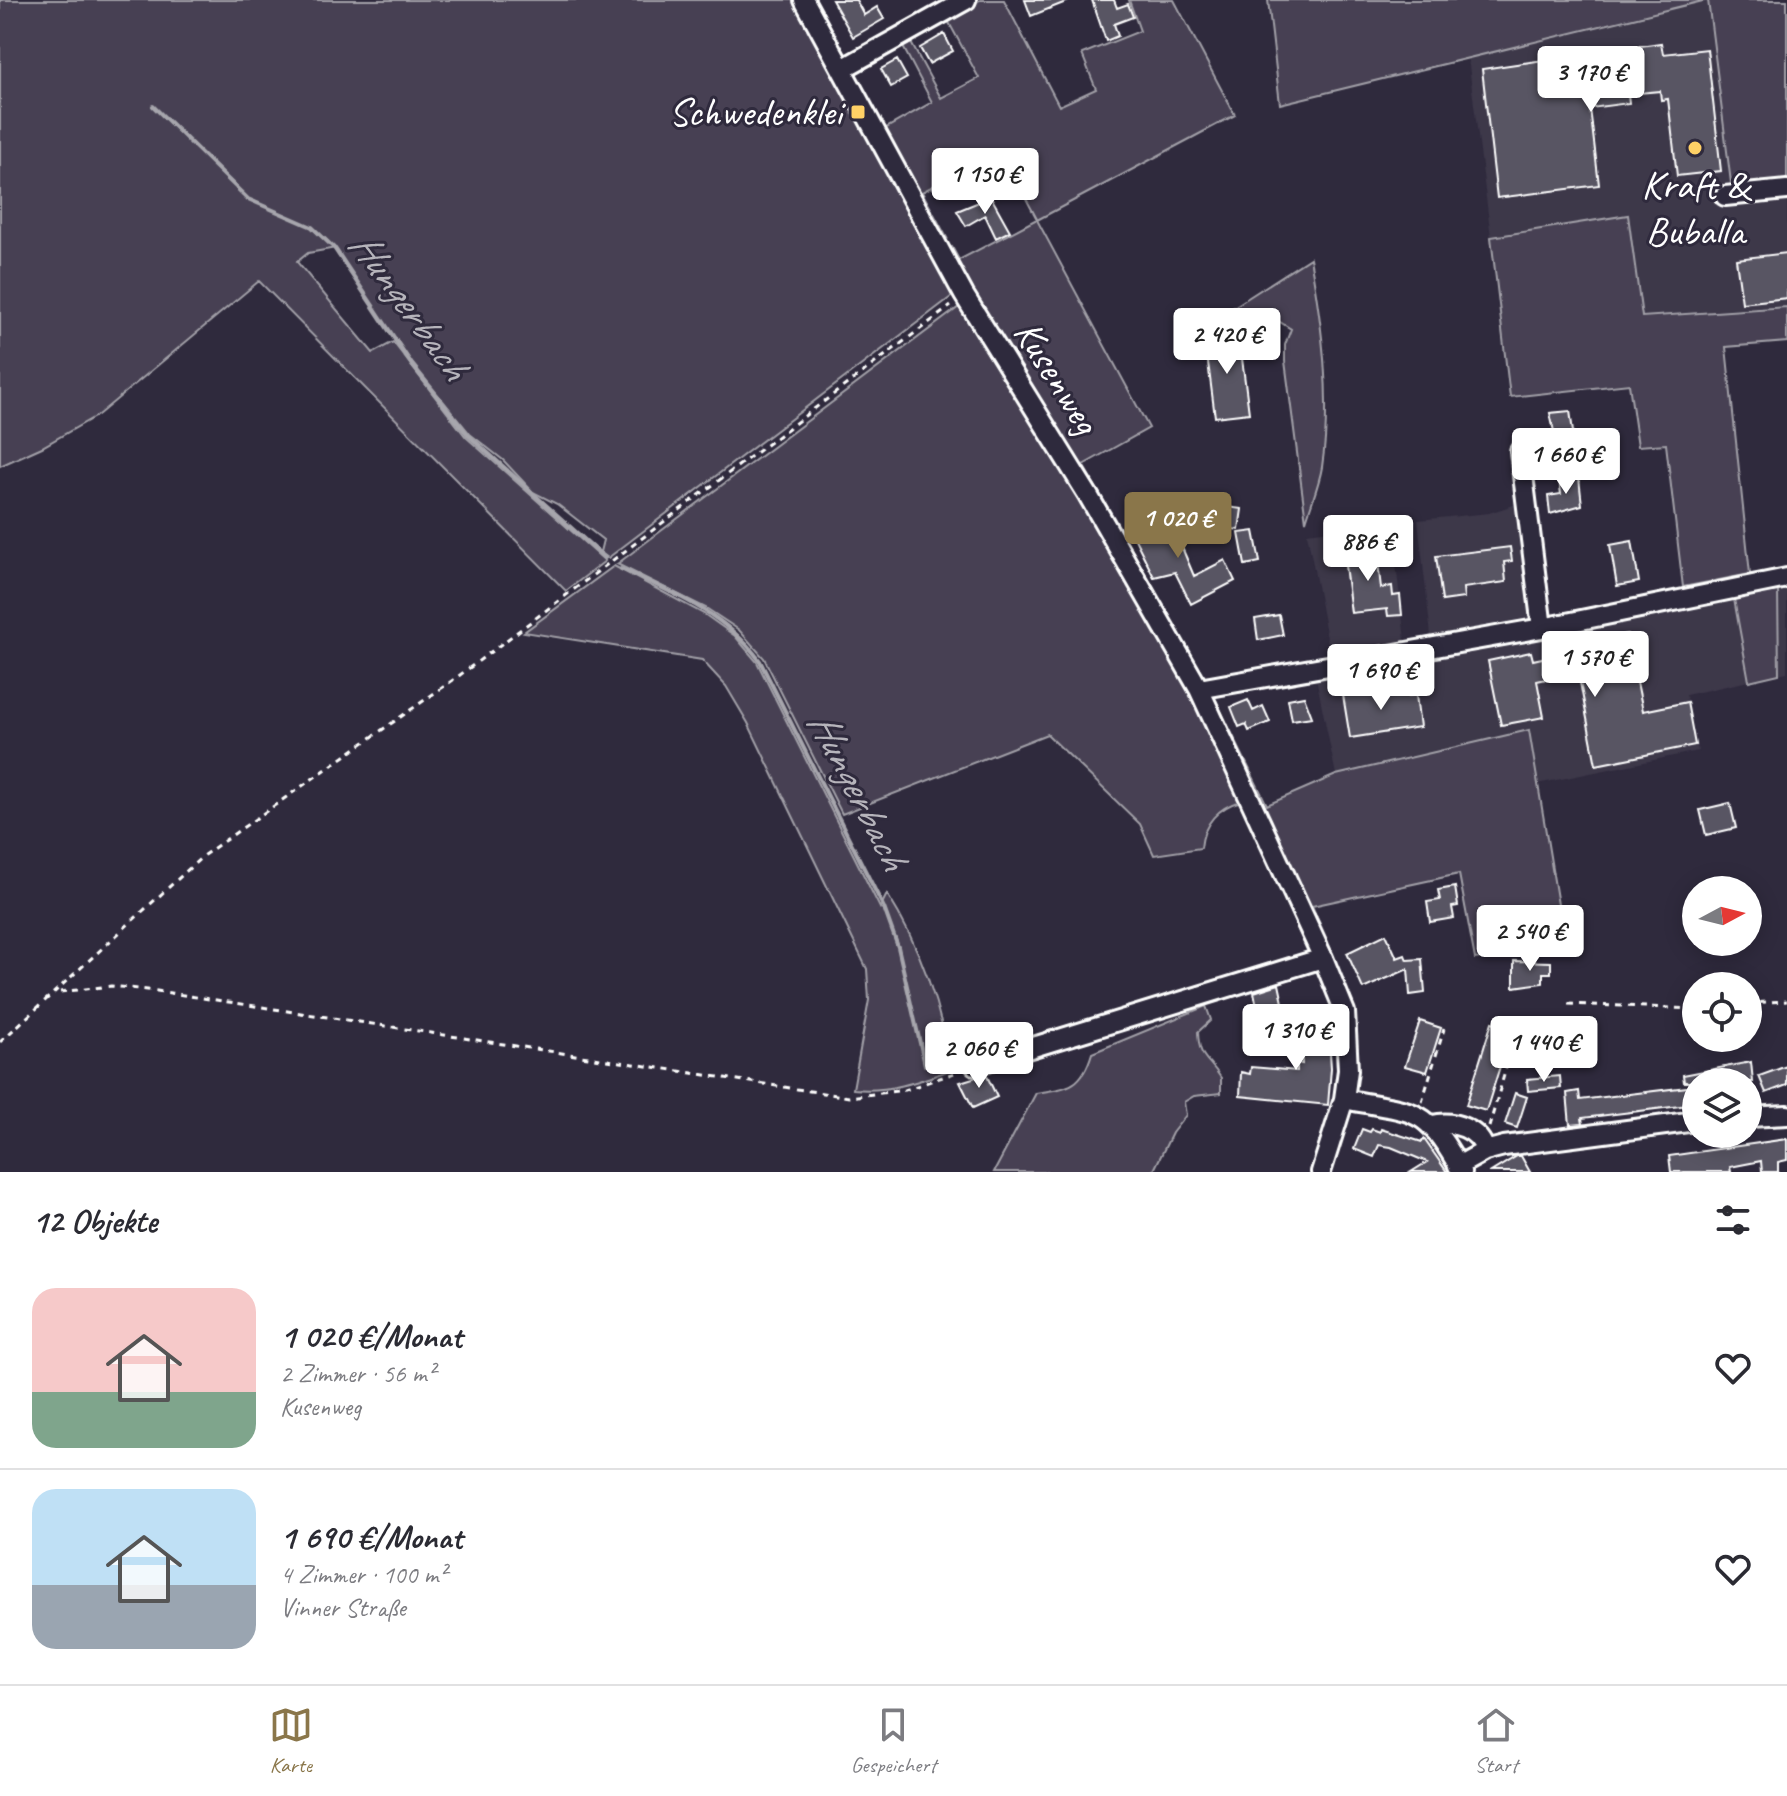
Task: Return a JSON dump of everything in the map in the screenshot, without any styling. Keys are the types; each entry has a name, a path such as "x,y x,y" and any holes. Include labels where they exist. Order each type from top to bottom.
{"street":[{"name":"Kusenweg","path":"804,0 964,295 1088,495 1199,689 1323,958 1345,1012 1348,1070 1344,1099 1321,1172"},
{"path":"842,69 966,0"},
{"path":"1725,196 1787,190"},
{"path":"1520,451 1542,628"},
{"path":"1199,689 1542,628 1787,578"},
{"path":"975,1065 1323,958"},
{"path":"1344,1099 1417,1114 1433,1125 1460,1169 1485,1151 1682,1123"},
{"path":"1762,1116 1787,1115"},
{"path":"1433,1125 1450,1123 1470,1130 1485,1151"}],"path":[{"path":"0,1042 204,855 456,678 964,295"},
{"path":"57,993 84,987 141,989 849,1097 905,1090 975,1065"},
{"path":"1762,1002 1787,1001"},
{"path":"1568,1004 1682,1008"},
{"path":"1417,1114 1444,1029"},
{"path":"1485,1151 1491,1116 1513,1044"}],"shaded area":[{"path":"0,0 797,0 836,72 833,74 868,138 873,136 955,294 608,558 600,552 603,540 557,504 533,492 503,460 470,434 413,364 336,248 308,253 297,262 373,353 393,342 466,437 605,561 566,591 259,281 98,415 42,447 0,466"},
{"path":"980,0 1004,0 1059,106 1096,89 1082,54 1140,31 1129,0 1174,0 1235,115 1037,220 1149,428 1083,465 1120,528 1114,528 977,304 949,248 952,247 959,260 1037,219 1000,150 922,192 947,238 939,236 883,130 932,102 901,43 909,39 941,98 979,78 947,19"},
{"path":"1268,0 1707,0 1280,104"},
{"path":"1708,0 1732,191 1787,185 1787,307 1642,317 1628,216 1491,237 1468,58"},
{"path":"1708,0 1787,0 1787,185 1732,191"},
{"path":"1628,215 1642,317 1787,307 1787,342 1726,347 1750,574 1683,587 1666,444 1638,446 1629,384 1510,397 1491,237"},
{"path":"1310,258 1322,335 1326,415 1322,467 1306,521 1285,361 1285,345 1291,329 1272,317 1201,328"},
{"path":"959,307 1058,458 1202,710 1312,953 1309,955 1241,801 1226,807 1214,817 1205,831 1201,848 1154,855 1140,824 1047,734 842,814 764,658 739,630 706,608 617,564"},
{"path":"1523,502 1538,616 1431,636 1418,520 1489,513"},
{"path":"1391,522 1405,640 1336,654 1329,649 1307,533"},
{"path":"614,566 704,614 735,636 757,662 880,908 887,894 910,935 935,1001 950,1070 890,1088 853,1089 869,1000 867,969 748,723 726,686 702,660 524,632"},
{"path":"1787,588 1787,672 1779,674 1778,590"},
{"path":"1778,590 1779,674 1749,681 1734,599"},
{"path":"1734,599 1749,681 1686,695 1698,751 1537,784 1529,731 1336,775 1316,678"},
{"path":"1217,703 1267,805 1336,775 1529,730 1565,947 1475,959 1459,874 1312,906 1328,942 1325,943 1215,710"},
{"path":"1206,1006 1211,1020 1198,1032 1199,1041 1202,1053 1221,1078 1221,1093 1194,1096 1184,1102 1186,1115 1172,1133 1153,1172 994,1172 1036,1093 1073,1084 1084,1073 1092,1053"}],"building":[{"path":"832,0 856,0 864,15 877,7 884,19 853,37"},
{"path":"1025,0 1071,0 1031,16"},
{"path":"1092,0 1114,0 1117,8 1128,4 1133,17 1114,24 1118,36 1106,41"},
{"path":"944,34 953,51 929,64 920,48"},
{"path":"1661,43 1663,54 1707,49 1721,171 1677,176 1668,99 1661,100 1660,91 1628,94 1629,103 1590,108 1599,185 1497,198 1482,69"},
{"path":"897,60 907,78 891,87 881,69"},
{"path":"991,197 1010,231 996,238 985,215 966,226 957,211"},
{"path":"1787,253 1787,298 1742,303 1736,259"},
{"path":"1239,335 1249,413 1215,417 1205,339"},
{"path":"1570,411 1574,439 1556,441 1550,413"},
{"path":"1579,478 1582,505 1550,514 1548,496 1561,494 1559,480"},
{"path":"1205,504 1242,509 1239,530 1202,525"},
{"path":"1167,512 1194,576 1225,560 1235,581 1191,604 1175,572 1154,577 1131,531"},
{"path":"1254,531 1260,562 1245,565 1239,533"},
{"path":"1632,541 1639,582 1617,586 1610,545"},
{"path":"1376,546 1381,588 1392,586 1393,596 1400,595 1402,615 1388,616 1387,609 1351,613 1343,550"},
{"path":"1510,547 1512,561 1504,562 1506,582 1463,588 1464,598 1442,601 1436,556"},
{"path":"1279,615 1283,635 1258,640 1255,619"},
{"path":"1627,634 1643,711 1687,702 1695,745 1596,765 1578,672 1537,681 1544,717 1501,725 1488,661 1531,652 1533,660 1574,651 1573,645"},
{"path":"1381,683 1406,692 1407,696 1416,695 1420,727 1350,738 1343,695 1379,689"},
{"path":"1304,696 1312,717 1292,720 1288,699"},
{"path":"1248,700 1253,711 1263,706 1270,722 1249,731 1246,724 1239,727 1231,707"},
{"path":"1730,803 1736,828 1706,835 1700,810"},
{"path":"1455,887 1458,906 1452,907 1454,918 1430,922 1427,902 1440,900 1438,890"},
{"path":"1386,934 1397,958 1405,955 1407,960 1422,959 1425,993 1410,995 1408,969 1363,989 1347,953"},
{"path":"1514,961 1551,962 1551,973 1543,973 1543,983 1514,987"},
{"path":"1279,984 1289,1031 1263,1036 1254,992"},
{"path":"1420,1021 1441,1028 1427,1072 1405,1066"},
{"path":"1328,1022 1331,1068 1328,1105 1240,1096 1241,1072 1250,1074 1251,1067 1297,1071 1297,1063 1302,1064 1299,1024"},
{"path":"1492,1022 1512,1028 1486,1111 1466,1105"},
{"path":"1751,1062 1752,1068 1720,1068"},
{"path":"1787,1066 1787,1085 1766,1093 1762,1075"},
{"path":"986,1074 997,1097 973,1108 960,1082"},
{"path":"1560,1076 1561,1088 1528,1091 1527,1079"},
{"path":"1682,1088 1682,1106 1582,1118 1583,1124 1570,1125 1567,1093 1579,1091 1580,1100"},
{"path":"1515,1093 1527,1097 1517,1128 1505,1124"},
{"path":"1362,1129 1380,1132 1381,1129 1422,1142 1424,1139 1447,1172 1411,1172 1427,1162 1391,1147 1379,1145 1374,1157 1354,1149"},
{"path":"1787,1139 1787,1160 1778,1162 1778,1172 1762,1172 1761,1161 1730,1167 1731,1172 1671,1172 1669,1156 1725,1148 1762,1148 1762,1143"},
{"path":"1521,1156 1530,1172 1491,1172"}],"waterway":[{"name":"Hungerbach","path":"153,106 248,199 312,227 334,248 411,364 468,435 605,558"},
{"name":"Hungerbach","path":"621,569 715,617 760,661 884,908 898,947 925,1065"}],"place":[{"name":"Schwedenklei","path":"858,112"},
{"name":"Kraft & Buballa","path":"1695,148"}]}
